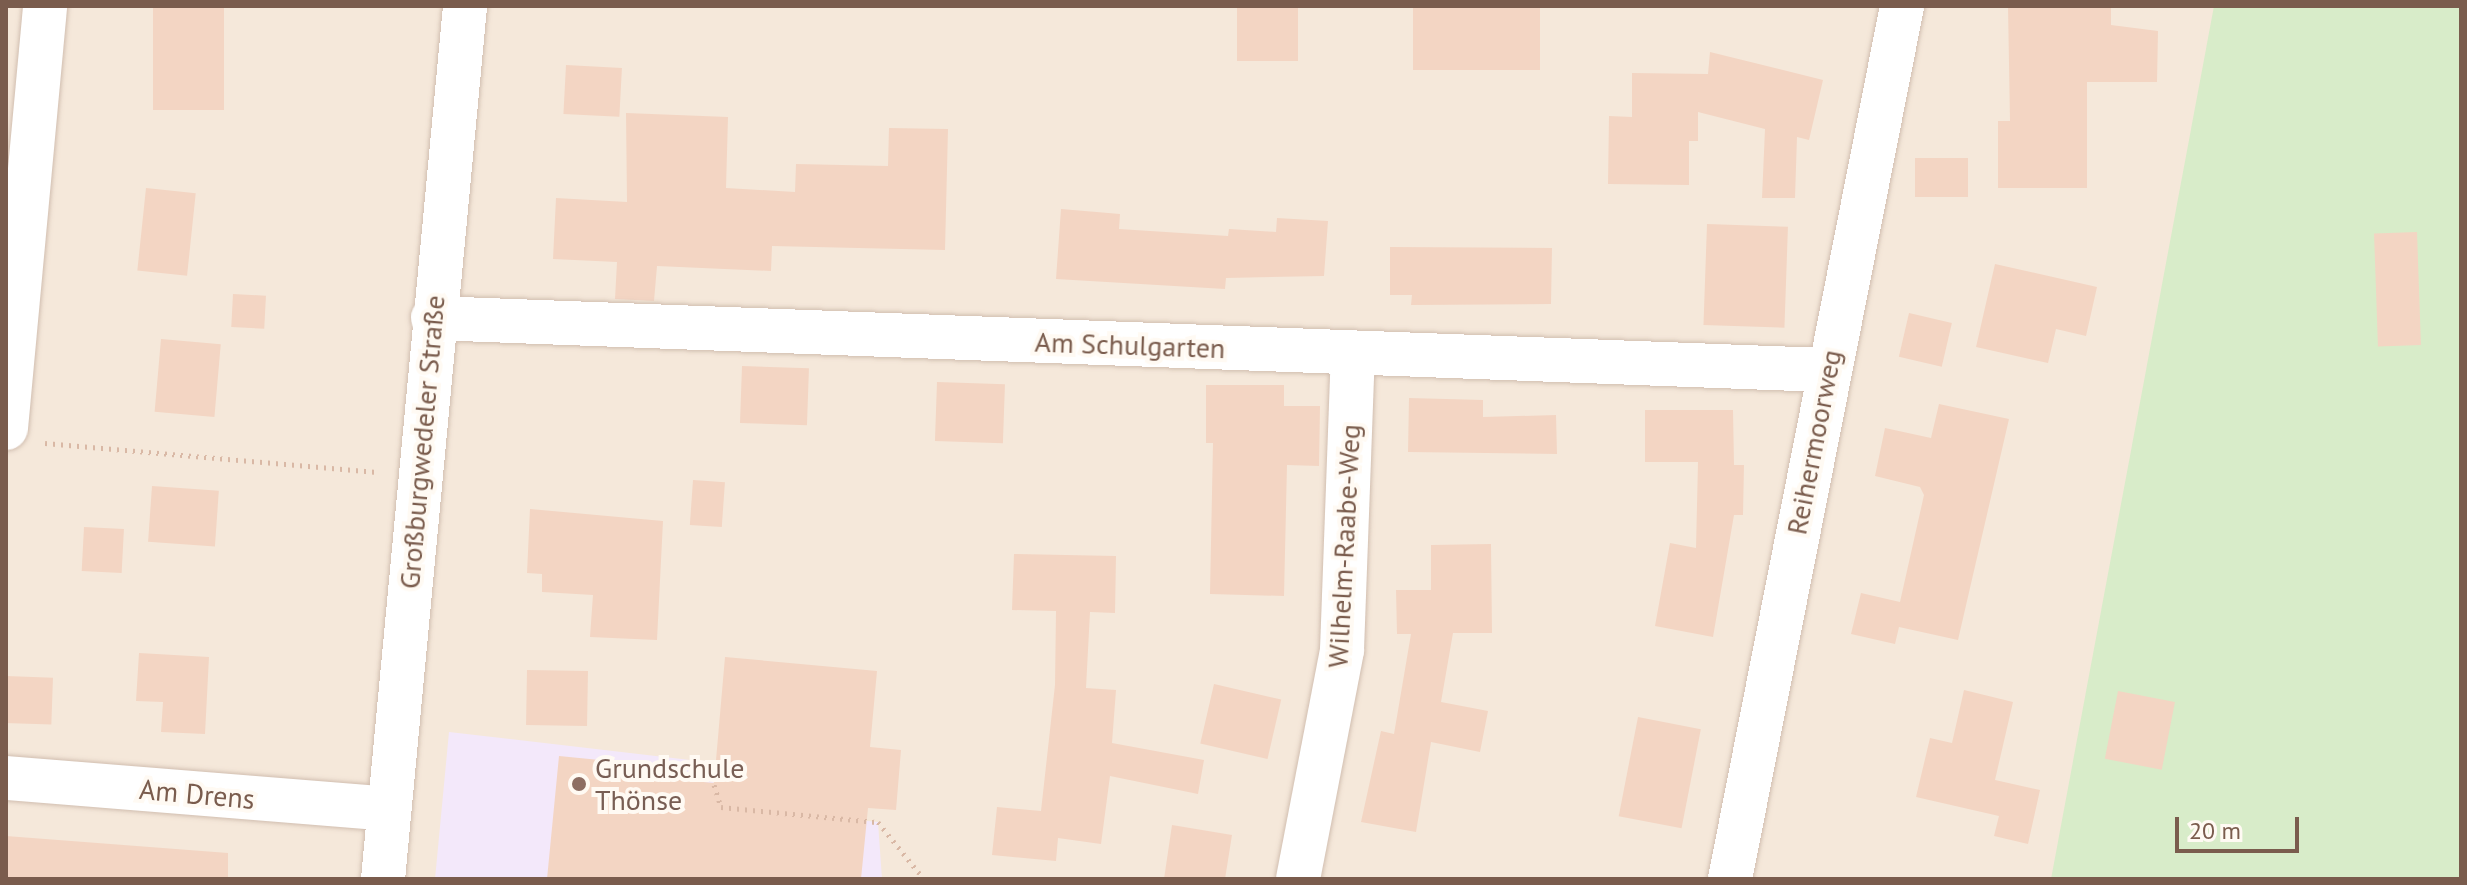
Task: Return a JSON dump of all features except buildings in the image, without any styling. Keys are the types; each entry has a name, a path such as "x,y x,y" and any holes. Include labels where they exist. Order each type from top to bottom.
{"street":[{"path":"22,435 22,67 45,6"},
{"name":"Großburgwedeler Straße","path":"383,879 433,318 465,6"},
{"name":"Reihermoorweg","path":"1730,879 1827,370 1902,6"},
{"name":"Am Schulgarten","path":"433,318 1827,370"},
{"name":"Wilhelm-Raabe-Weg","path":"1298,879 1342,650 1353,354"},
{"name":"Am Drens","path":"6,778 388,809"}],"path":[{"path":"22,435 378,472"},
{"path":"707,762 721,807 878,822 924,879"}],"shaded area":[{"path":"6,6 2214,6 2214,879 6,879"},
{"name":"Grundschule Thönse","path":"449,732 707,762 721,807 878,822 882,879 435,879"}],"green space":[{"path":"2214,6 2461,6 2461,879 2051,879"}],"place":[{"name":"Grundschule Thönse","path":"579,784"}]}
